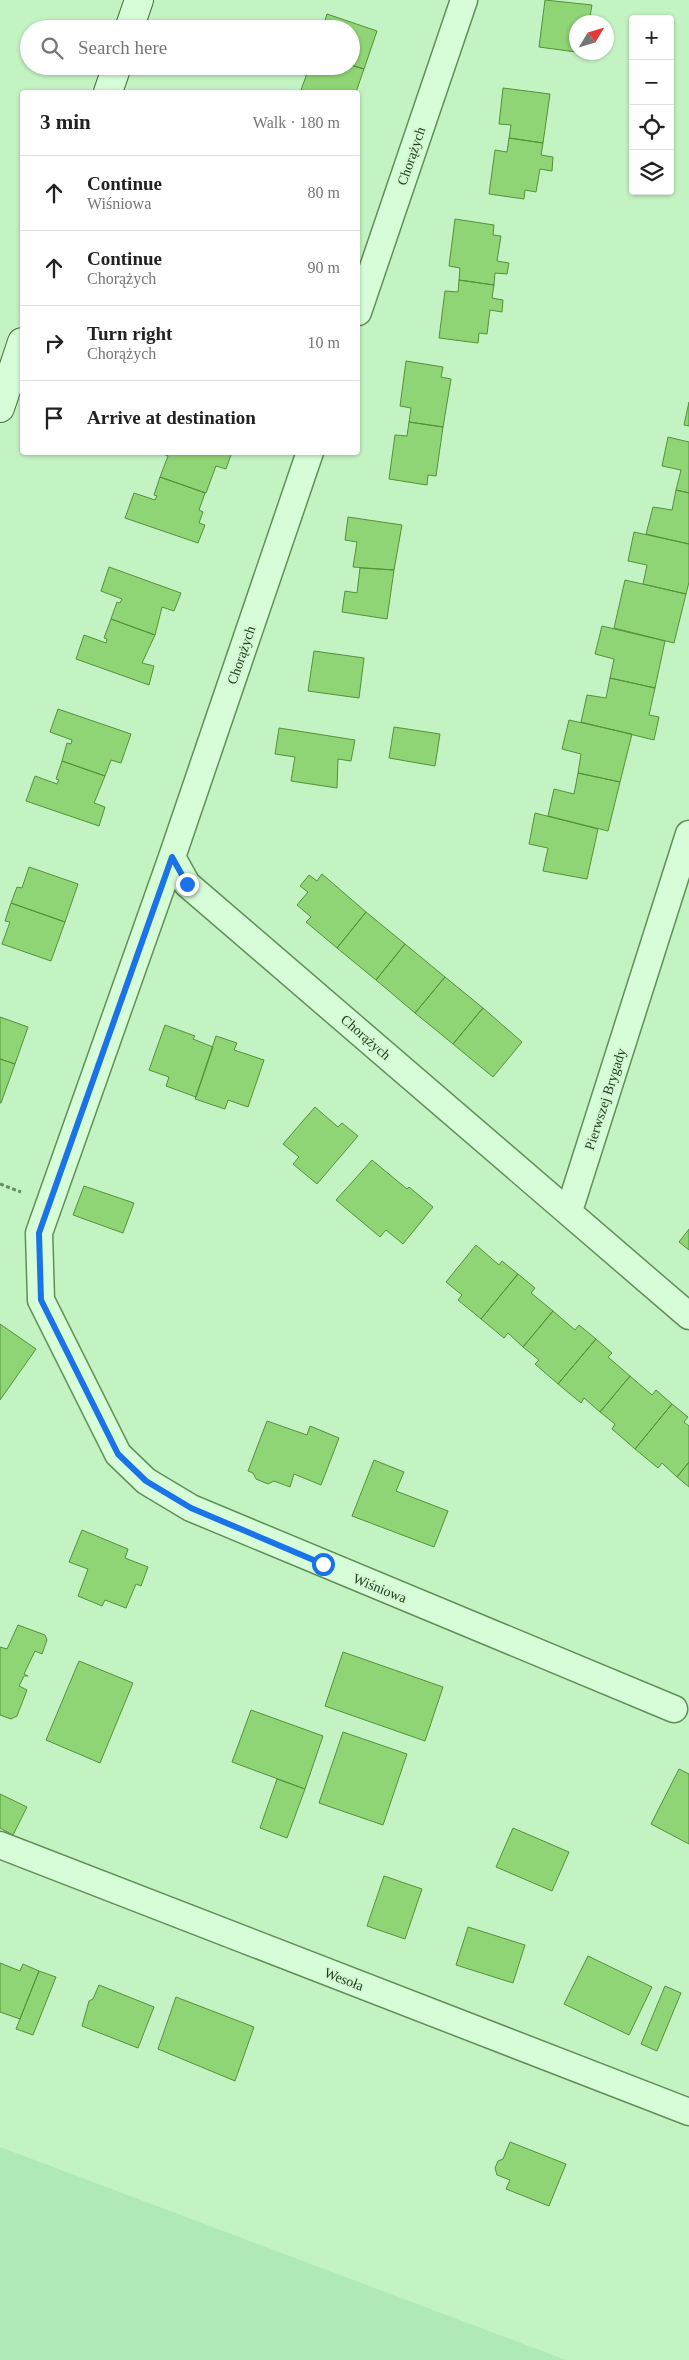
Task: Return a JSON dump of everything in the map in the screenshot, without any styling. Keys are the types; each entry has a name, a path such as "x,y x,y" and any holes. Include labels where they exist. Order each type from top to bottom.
{"main road":[{"path":"132,20 139,0"},
{"path":"109,90 114,75"},
{"path":"0,408 20,348"}],"street":[{"name":"Chorążych","path":"360,306 464,0"},
{"name":"Chorążych","path":"41,1300 39,1233 172,857 309,455"},
{"name":"Pierwszej Brygady","path":"569,1211 689,834"},
{"name":"Chorążych","path":"172,857 187,884 569,1211"},
{"path":"569,1211 689,1316"},
{"name":"Wiśniowa","path":"41,1300 118,1454 146,1481 191,1508 674,1709"},
{"name":"Wesoła","path":"0,1845 689,2112"}],"green space":[{"path":"0,2147 566,2360 0,2360"}],"building":[{"path":"545,0 592,5 590,15 569,15 569,51 539,47"},
{"path":"327,14 345,20 325,20"},
{"path":"360,25 377,31 364,69 360,68"},
{"path":"360,68 364,69 357,90 301,90 306,75 360,75"},
{"path":"503,88 550,94 543,143 509,138 511,125 499,124"},
{"path":"509,138 543,143 541,155 553,157 552,171 540,169 536,192 525,190 524,199 489,194 495,150 507,152"},
{"path":"455,219 494,225 493,235 501,236 497,261 509,263 507,274 495,273 494,285 459,280 460,268 449,266"},
{"path":"459,280 494,285 492,298 503,300 502,312 490,310 487,334 479,333 478,343 439,338 445,291 458,292"},
{"path":"406,361 443,367 441,377 451,379 443,427 409,422 411,408 400,406"},
{"path":"689,402 689,426 684,425"},
{"path":"409,422 443,427 436,476 428,475 427,485 389,479 395,435 407,436"},
{"path":"668,437 689,442 689,493 676,490 681,470 662,466"},
{"path":"166,455 231,455 226,469 216,466 206,493 160,477 168,456"},
{"path":"160,477 205,493 199,510 203,512 199,523 205,525 198,543 125,518 134,493 155,500 157,496 154,495"},
{"path":"676,490 689,493 689,544 646,534 653,507 672,510"},
{"path":"348,517 402,525 394,570 353,567 357,542 345,540"},
{"path":"634,532 689,544 689,582 686,594 643,584 647,565 628,561"},
{"path":"109,567 181,593 174,611 162,607 155,635 111,619 117,602 120,603 122,599 101,591"},
{"path":"360,568 394,570 387,619 342,612 345,591 357,593"},
{"path":"625,580 686,594 674,643 614,628"},
{"path":"111,619 155,635 142,663 154,666 149,685 76,659 84,635 106,643 107,639 104,638"},
{"path":"602,626 665,641 655,688 610,678 614,659 595,654"},
{"path":"314,651 364,658 359,698 308,691"},
{"path":"610,678 655,688 649,715 659,717 654,740 581,722 587,695 606,698"},
{"path":"58,709 131,734 121,763 111,760 105,776 62,761 67,743 71,744 72,740 50,732"},
{"path":"569,720 632,734 620,782 578,773 581,754 562,749"},
{"path":"394,727 440,734 435,766 389,758"},
{"path":"279,728 355,740 351,761 338,759 337,788 291,781 295,757 275,754"},
{"path":"62,761 105,776 94,803 105,807 99,826 26,801 35,776 57,784 59,780 56,779"},
{"path":"578,773 620,782 608,831 548,816 554,789 574,794"},
{"path":"535,813 598,829 587,879 543,871 548,848 529,844"},
{"path":"29,867 78,884 65,922 11,903 17,887 22,888"},
{"path":"322,874 366,912 337,948 306,922 311,917 297,905 308,892 300,886 309,875 317,881"},
{"path":"11,903 65,922 51,961 2,944 10,922 5,921"},
{"path":"366,912 405,944 376,980 337,948"},
{"path":"405,944 445,977 415,1013 376,980"},
{"path":"445,977 483,1008 453,1044 415,1013"},
{"path":"483,1008 522,1042 493,1077 453,1044"},
{"path":"0,1017 28,1027 15,1064 0,1059"},
{"path":"165,1025 195,1036 193,1039 213,1047 196,1097 166,1086 169,1077 149,1070"},
{"path":"216,1036 237,1043 234,1050 264,1060 248,1107 228,1100 225,1109 195,1099"},
{"path":"0,1059 15,1064 1,1103 0,1103"},
{"path":"315,1107 338,1127 342,1123 358,1136 317,1184 293,1164 299,1157 283,1144"},
{"path":"372,1160 407,1189 409,1187 433,1207 403,1244 386,1230 380,1237 336,1200"},
{"path":"84,1186 134,1203 123,1233 73,1215"},
{"path":"689,1229 689,1250 679,1242"},
{"path":"476,1245 499,1265 502,1261 518,1274 481,1319 458,1300 462,1295 446,1282"},
{"path":"518,1274 535,1288 531,1293 553,1311 523,1347 508,1333 504,1338 481,1319"},
{"path":"553,1311 575,1330 579,1325 596,1339 558,1384 535,1364 539,1360 523,1347"},
{"path":"0,1324 36,1349 0,1400"},
{"path":"596,1339 612,1353 608,1357 630,1376 600,1412 584,1398 581,1403 558,1384"},
{"path":"630,1376 652,1395 656,1390 672,1404 635,1449 612,1429 615,1424 600,1412"},
{"path":"672,1404 688,1417 684,1422 689,1426 689,1462 677,1477 662,1463 658,1468 635,1449"},
{"path":"267,1421 307,1435 310,1426 339,1438 321,1485 294,1474 290,1487 274,1481 268,1484 256,1479 253,1473 248,1471"},
{"path":"374,1460 404,1472 396,1491 448,1511 434,1547 352,1516"},
{"path":"689,1462 689,1487 677,1477"},
{"path":"82,1530 128,1549 125,1558 148,1567 141,1586 136,1584 126,1608 105,1600 102,1606 78,1596 88,1569 69,1562"},
{"path":"18,1625 45,1635 47,1640 42,1654 35,1651 24,1674 28,1676 24,1676 19,1686 27,1690 17,1716 11,1719 0,1715 0,1647 7,1649"},
{"path":"343,1652 443,1687 425,1741 325,1706"},
{"path":"79,1661 133,1683 100,1763 46,1740"},
{"path":"251,1710 323,1736 305,1789 232,1762"},
{"path":"343,1732 407,1754 383,1825 319,1803"},
{"path":"679,1769 689,1774 689,1844 651,1824"},
{"path":"277,1779 305,1789 287,1838 260,1828"},
{"path":"0,1794 27,1807 13,1835 0,1828"},
{"path":"513,1828 569,1852 552,1891 496,1867"},
{"path":"384,1876 422,1889 405,1939 367,1926"},
{"path":"468,1927 525,1945 513,1983 456,1965"},
{"path":"588,1956 652,1987 629,2035 564,2004"},
{"path":"0,1963 20,1971 23,1964 39,1971 20,2019 0,2012"},
{"path":"39,1971 56,1977 33,2035 16,2029"},
{"path":"99,1985 154,2007 138,2048 82,2026 89,2001 93,1999"},
{"path":"665,1986 681,1993 657,2051 641,2044"},
{"path":"176,1997 254,2027 235,2081 158,2049"},
{"path":"510,2142 566,2164 549,2206 506,2189 510,2180 497,2175 495,2168 498,2161 503,2159"}],"route":[{"path":"187,884 172,857 39,1233 41,1300 96,1414 118,1454 146,1481 191,1508 323,1564"}]}
